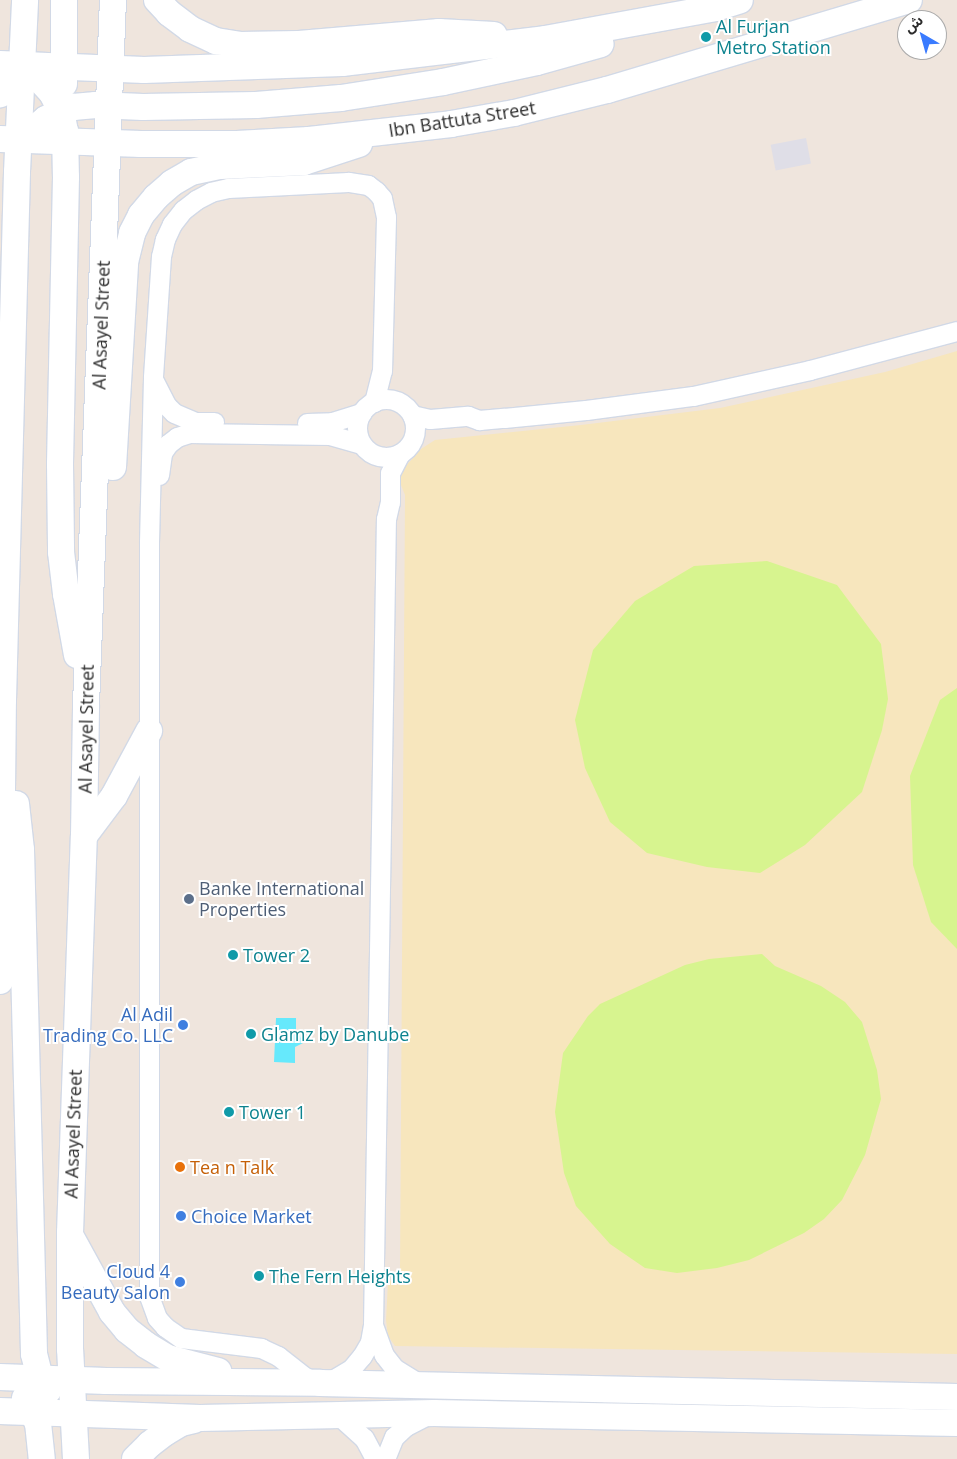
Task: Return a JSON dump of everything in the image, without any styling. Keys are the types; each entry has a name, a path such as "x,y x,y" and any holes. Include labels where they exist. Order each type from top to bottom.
{"main road":[{"path":"0,981 2,714 18,172 10,140 7,67 26,0"},
{"path":"64,0 63,66 66,172 60,464 61,552 66,594 86,705"},
{"name":"Al Asayel Street","path":"76,1459 78,1413 33,1398 70,1349 70,1234 84,836 86,705 110,37 113,0"},
{"path":"157,0 169,13 190,30 216,41 240,45 299,44 439,32 545,38"},
{"path":"7,100 39,105 65,104 138,107 256,105 389,92 537,62 740,0"},
{"name":"Ibn Battuta Street","path":"10,140 138,144 237,144 389,132 514,113 598,93 909,0"},
{"path":"7,67 241,68 342,63 545,38 716,8"},
{"path":"63,39 66,46 74,54 88,58 102,52 110,37"},
{"path":"7,67 42,81 84,124 106,143"},
{"path":"10,140 46,119 109,68"},
{"path":"138,107 125,115 121,126 127,139 138,144"},
{"path":"92,550 110,483 116,433 125,262 132,232 141,216 161,192 192,172 220,166 304,162 337,153 389,132"},
{"path":"18,172 27,158 40,152 57,157 66,172"},
{"path":"0,313 12,366"},
{"path":"2,714 22,850 34,1354 33,1398 40,1433 42,1459"},
{"path":"84,836 114,796 149,731"},
{"path":"70,1234 112,1312 127,1330 146,1346 168,1358 191,1366 270,1382"},
{"path":"0,1378 33,1398 78,1413 200,1418 434,1413 953,1425"},
{"path":"33,1398 270,1382 957,1397"},
{"path":"135,1459 166,1432 181,1424 200,1418"}],"street":[{"path":"153,378 166,405 174,413 195,422 322,423 341,420 368,407 392,400 400,403 412,415 415,424 406,447 390,473 390,502 386,519 373,1325 370,1342 362,1356 351,1369 336,1378 320,1383 305,1377 278,1356 261,1348 182,1338 165,1327 157,1318 149,1296 149,543 153,378 161,256 165,239 172,224 183,210 196,200 211,192 228,188 358,182 368,185 382,198 386,217 382,371 368,407 357,428 364,447 377,465 380,502 386,519"},
{"path":"412,415 430,419 468,416 479,420 586,410 693,396 810,370 957,331"},
{"path":"149,543 158,525 162,454 168,444 177,437 189,433 330,435 364,447 383,457 406,447 433,430 470,426 479,420"},
{"path":"373,1325 384,1355 401,1373 422,1385"},
{"path":"385,1459 388,1449 400,1432 418,1419 434,1413"},
{"path":"337,1414 364,1438 372,1450 375,1459"}],"shaded area":[{"path":"806,138 811,164 776,170 771,145"}],"sand":[{"path":"957,351 957,1354 395,1346 388,1336 386,1320 388,1283 400,1273 405,495 399,480 403,469 421,449 435,440 720,408 885,372"}],"green space":[{"path":"767,561 837,585 881,644 888,699 882,730 862,792 805,845 760,873 707,867 647,853 610,822 585,768 575,720 593,650 635,601 694,566"},
{"path":"957,688 957,949 931,922 913,865 910,776 940,700"},
{"path":"762,954 775,966 821,986 845,1002 862,1022 877,1070 881,1099 865,1155 842,1200 824,1219 804,1233 749,1260 717,1268 677,1273 645,1268 610,1244 576,1206 564,1173 555,1112 563,1053 588,1016 600,1004 685,965 709,959"}],"water":[{"path":"276,1018 296,1018 296,1034 300,1036 303,1043 295,1047 295,1063 274,1062"}],"place":[{"name":"Al Furjan Metro Station","path":"706,37"},
{"name":"Banke International Properties","path":"189,899"},
{"name":"Tower 2","path":"233,955"},
{"name":"Al Adil Trading Co. LLC","path":"183,1025"},
{"name":"Glamz by Danube","path":"251,1034"},
{"name":"Tower 1","path":"229,1112"},
{"name":"Tea n Talk","path":"180,1167"},
{"name":"Choice Market","path":"181,1216"},
{"name":"The Fern Heights","path":"259,1276"},
{"name":"Cloud 4 Beauty Salon","path":"180,1282"}]}
